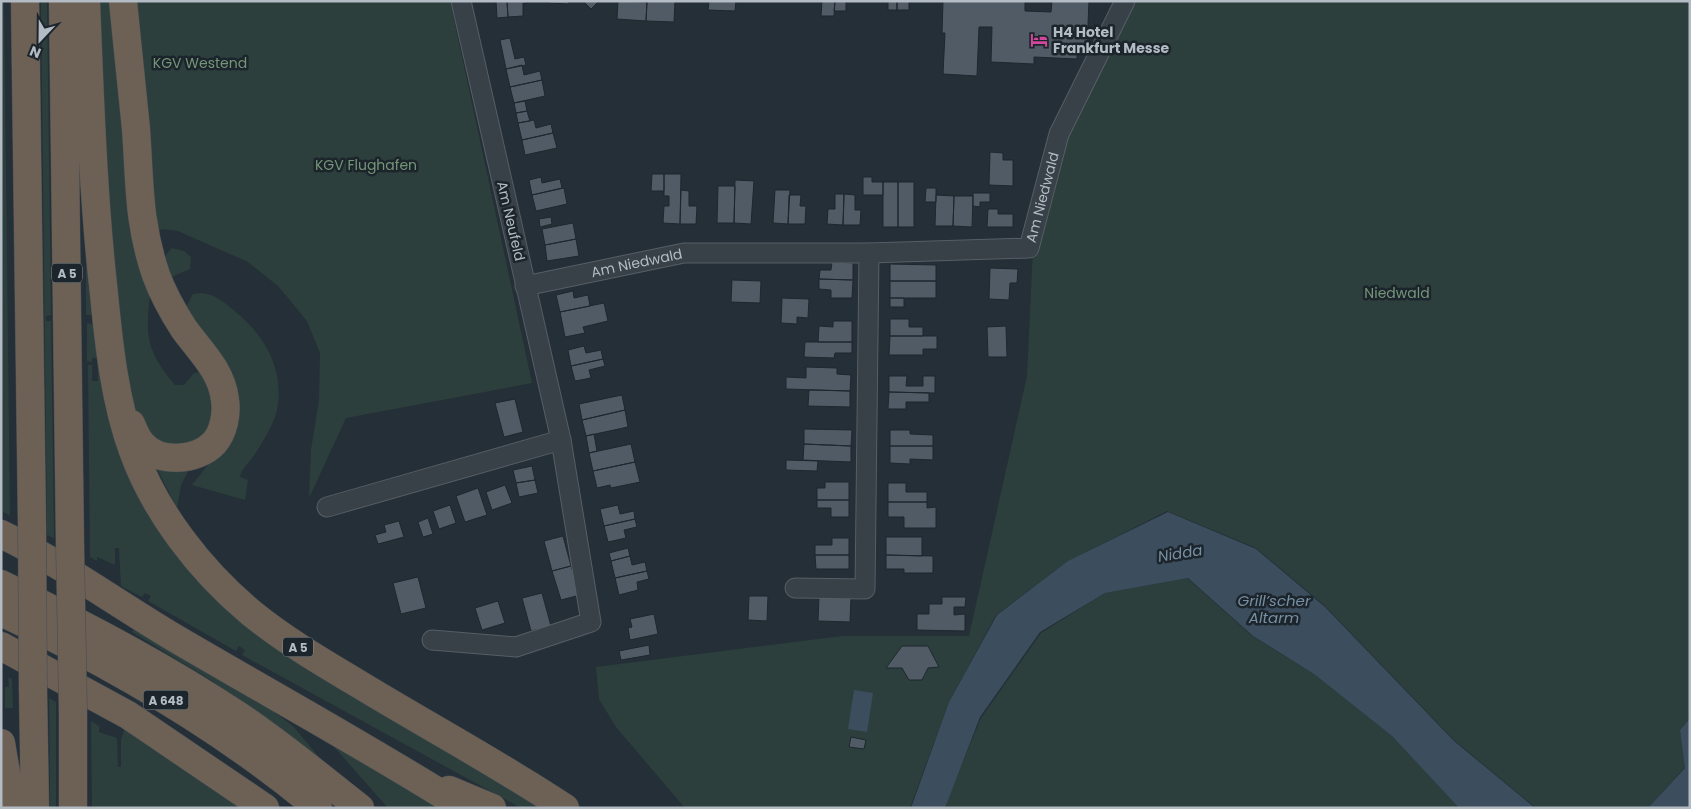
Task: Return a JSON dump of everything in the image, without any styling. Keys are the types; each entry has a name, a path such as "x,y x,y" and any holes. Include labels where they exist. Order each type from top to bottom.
{"highway":[{"path":"25,1 35,808"},
{"name":"A 5","path":"63,1 73,808"},
{"name":"A 5","path":"86,1 99,253 111,354 126,432 134,454 156,498 185,542 206,569 227,591 281,636 320,661 518,776 565,808"},
{"path":"120,402 142,444 163,457 187,457 213,444 221,432 226,400 221,381 215,370 183,327 166,298 145,240 140,208 136,130 123,1"},
{"path":"1,534 38,552 120,605 316,721 411,774 464,808"},
{"path":"1,545 120,605"},
{"name":"A 648","path":"1,584 79,621 162,667 237,714 360,808"},
{"name":"A 648","path":"1,612 120,672 181,709 294,788 318,808"},
{"name":"A 648","path":"1,646 128,714 265,808"},
{"path":"1,743 12,808"},
{"path":"411,774 492,808"}],"street":[{"name":"Am Neufeld","path":"432,640 516,647 591,622 561,440 461,1"},
{"name":"Am Niedwald","path":"526,286 684,254 869,253 1029,248 1059,134 1125,1"},
{"path":"796,588 865,589 869,253"},
{"path":"327,507 561,440"}],"green space":[{"path":"1,1 4,1 10,516 3,512"},
{"path":"41,1 47,1 51,315 46,316 46,321 51,321 54,538 47,535"},
{"path":"96,1 117,1 151,285 148,316 149,339 157,360 175,385 184,385 194,373 202,372 217,410 202,442 161,446 134,415 116,312"},
{"name":"KGV Flughafen","path":"132,1 450,1 532,383 346,418 309,498 311,450 319,400 320,353 307,321 278,286 248,262 178,231 162,229 155,232"},
{"name":"Niedwald","path":"1135,1 1690,1 1690,717 1680,730 1685,767 1648,808 1536,808 1454,740 1324,605 1256,548 1167,511 1067,562 996,615 949,702 910,808 685,808 616,727 599,699 596,667 842,636 969,636 1027,376 1033,249 1063,133"},
{"path":"86,227 106,380 190,560 555,808 521,808 242,655 245,650 239,646 236,651 148,601 151,596 145,593 142,597 121,586 119,548 115,548 115,565 97,557 97,561 90,557 88,365 92,365 92,381 98,381 97,358 92,358 92,362 87,361 87,323 92,324 92,315 86,315"},
{"path":"172,248 184,251 191,257 190,269 171,277 165,258"},
{"path":"202,293 221,300 248,323 265,345 276,371 278,399 276,414 266,437 243,469 240,477 248,480 245,500 192,485 226,442 186,307 193,294"},
{"path":"152,459 194,460 181,485 177,508"},
{"path":"1187,578 1252,636 1314,674 1392,736 1459,808 947,808 946,803 981,718 1041,633 1105,593"},
{"path":"135,627 270,709 293,726 319,757 214,682 132,632"},
{"path":"8,677 12,679 13,708 5,708 5,687 9,687"},
{"path":"49,698 56,702 56,808 50,808"},
{"path":"91,721 99,726 99,732 117,738 118,767 121,767 121,740 125,727 246,808 92,808"},
{"path":"328,740 440,808 388,808"}],"water":[{"name":"Grill’scher Altarm","path":"1168,512 1256,549 1325,607 1454,741 1535,808 1459,808 1392,736 1314,674 1253,636 1188,578 1105,593 1040,632 980,717 945,808 911,808 949,702 997,615 1068,561"},
{"path":"854,690 873,693 867,732 848,729"},
{"path":"1690,718 1690,808 1648,808 1685,768 1680,730"}],"building":[{"path":"496,1 507,1 508,17 497,18"},
{"path":"507,1 526,1 527,3 523,3 523,16 508,17"},
{"path":"549,1 569,1 569,4 549,3"},
{"path":"583,1 599,1 591,9"},
{"path":"618,1 647,2 646,21 617,19"},
{"path":"647,1 675,1 674,22 646,21"},
{"path":"709,1 736,1 735,11 708,10"},
{"path":"822,1 835,1 834,16 821,16"},
{"path":"835,1 846,1 846,11 834,11"},
{"path":"888,1 897,1 897,10 888,10"},
{"path":"897,1 909,1 909,10 897,10"},
{"name":"H4 Hotel Frankfurt Messe","path":"943,1 1025,1 1025,11 1051,12 1052,1 1089,1 1087,48 1077,48 1077,59 1034,57 1034,64 991,62 992,27 979,27 977,76 943,74 945,33 942,33"},
{"path":"510,38 515,59 524,57 526,65 506,69 500,40"},
{"path":"522,65 524,75 540,71 542,80 510,87 506,69"},
{"path":"542,80 545,96 514,103 510,87"},
{"path":"525,101 527,111 516,113 514,103"},
{"path":"527,111 530,121 518,123 516,113"},
{"path":"534,120 536,128 551,124 553,133 522,140 518,123"},
{"path":"553,133 557,148 525,155 522,140"},
{"path":"990,152 1003,153 1003,160 1013,160 1013,186 989,185"},
{"path":"652,174 664,174 664,191 651,191"},
{"path":"664,174 681,174 680,224 663,223 664,206 669,206 669,196 664,196"},
{"path":"541,177 542,183 560,179 562,188 532,195 529,180"},
{"path":"863,177 872,177 872,182 883,182 883,195 863,195"},
{"path":"735,180 754,181 751,224 734,223"},
{"path":"883,182 898,182 898,227 883,227"},
{"path":"898,182 914,182 914,227 898,227"},
{"path":"718,186 735,186 734,223 717,223"},
{"path":"564,188 567,204 536,211 532,195"},
{"path":"926,188 936,188 936,202 925,202"},
{"path":"681,190 689,191 689,206 697,206 696,224 680,224"},
{"path":"775,190 790,190 788,224 773,223"},
{"path":"973,193 990,193 990,202 980,202 980,207 973,206"},
{"path":"835,194 844,194 843,225 827,224 828,209 835,209"},
{"path":"844,194 855,195 855,210 861,210 860,225 843,225"},
{"path":"789,195 801,195 800,206 806,206 805,224 788,224"},
{"path":"936,195 954,196 953,226 935,226"},
{"path":"954,196 973,196 972,227 953,226"},
{"path":"988,209 998,209 998,214 1013,214 1013,227 987,227"},
{"path":"551,217 552,224 540,227 539,219"},
{"path":"573,223 576,239 545,245 542,229"},
{"path":"576,239 579,256 547,261 545,245"},
{"path":"832,262 853,263 853,280 819,279 820,270 831,270"},
{"path":"890,264 936,265 936,281 890,281"},
{"path":"990,268 1018,269 1017,283 1010,283 1009,300 989,299"},
{"path":"819,279 853,280 852,298 831,298 831,290 819,289"},
{"path":"732,280 761,281 760,303 731,302"},
{"path":"890,281 936,281 936,298 890,298"},
{"path":"573,291 574,298 588,295 590,306 560,312 556,295"},
{"path":"782,298 809,299 808,318 797,317 797,324 781,323"},
{"path":"890,298 904,298 904,307 890,307"},
{"path":"604,303 608,321 583,327 585,333 565,337 560,312"},
{"path":"890,319 909,319 909,327 923,327 923,336 890,336"},
{"path":"833,321 852,321 852,342 818,342 819,326 833,327"},
{"path":"1006,326 1007,357 988,357 987,327"},
{"path":"890,336 937,336 937,349 923,349 923,355 889,355"},
{"path":"805,342 852,342 852,353 835,353 834,358 804,357"},
{"path":"584,346 586,353 601,350 603,359 571,366 568,350"},
{"path":"603,359 605,366 589,370 591,378 575,381 571,366"},
{"path":"806,367 837,368 837,374 851,375 850,391 786,389 786,377 806,378"},
{"path":"889,376 907,376 906,386 923,386 923,376 935,376 935,393 889,392"},
{"path":"809,390 850,391 850,407 808,406"},
{"path":"889,392 929,393 929,402 906,402 906,409 888,409"},
{"path":"622,395 625,410 582,420 579,404"},
{"path":"515,399 523,432 504,437 495,403"},
{"path":"625,410 628,427 586,436 582,420"},
{"path":"804,429 852,430 851,446 804,444"},
{"path":"890,430 910,430 910,434 933,435 933,446 890,446"},
{"path":"594,434 597,451 589,453 586,436"},
{"path":"631,444 635,462 593,471 589,453"},
{"path":"804,444 851,446 851,462 803,460"},
{"path":"890,446 933,446 933,460 910,459 910,464 890,463"},
{"path":"786,460 818,461 817,471 786,470"},
{"path":"635,462 640,482 611,488 610,485 597,488 593,471"},
{"path":"532,466 535,480 516,483 513,470"},
{"path":"535,480 538,493 519,497 516,483"},
{"path":"825,482 849,482 849,500 817,500 817,488 825,488"},
{"path":"888,483 906,483 906,492 927,492 927,502 888,502"},
{"path":"505,485 512,503 492,510 486,492"},
{"path":"478,488 487,515 465,522 456,496"},
{"path":"817,500 849,500 849,517 831,517 831,508 817,508"},
{"path":"888,502 927,502 927,508 936,507 936,528 904,528 904,517 888,517"},
{"path":"450,505 456,523 439,529 433,511"},
{"path":"618,505 620,514 634,511 635,519 604,526 600,509"},
{"path":"428,518 433,534 423,537 418,522"},
{"path":"635,519 637,527 624,530 626,538 608,542 604,526"},
{"path":"399,521 404,537 378,544 375,535 386,532 384,525"},
{"path":"563,536 571,566 552,571 544,541"},
{"path":"886,537 922,537 922,556 886,555"},
{"path":"832,538 849,538 849,555 815,555 815,545 832,545"},
{"path":"628,548 630,556 611,561 609,553"},
{"path":"815,555 849,555 849,569 816,569"},
{"path":"886,555 933,556 933,573 904,573 904,569 886,569"},
{"path":"630,556 632,565 645,562 647,571 615,578 611,561"},
{"path":"571,566 580,595 561,600 552,571"},
{"path":"647,571 649,579 637,582 638,590 619,595 615,578"},
{"path":"418,577 426,608 401,614 393,583"},
{"path":"542,593 551,626 531,631 522,598"},
{"path":"749,596 768,596 767,621 748,620"},
{"path":"819,596 851,598 850,622 818,621"},
{"path":"942,597 966,597 965,607 954,607 954,615 965,614 965,631 917,630 917,614 929,614 929,604 942,604"},
{"path":"498,601 505,623 482,630 475,608"},
{"path":"654,614 658,634 630,640 628,628 632,627 630,619"},
{"path":"649,645 650,655 621,660 619,651"},
{"path":"902,646 928,646 939,667 928,668 922,680 909,680 902,668 886,668"},
{"path":"851,737 866,740 864,749 849,747"}],"place":[{"name":"H4 Hotel Frankfurt Messe","path":"1039,40"}],"park label":[{"name":"KGV Westend","path":"200,63"}],"water label":[{"name":"Nidda","path":"1180,553"}]}
